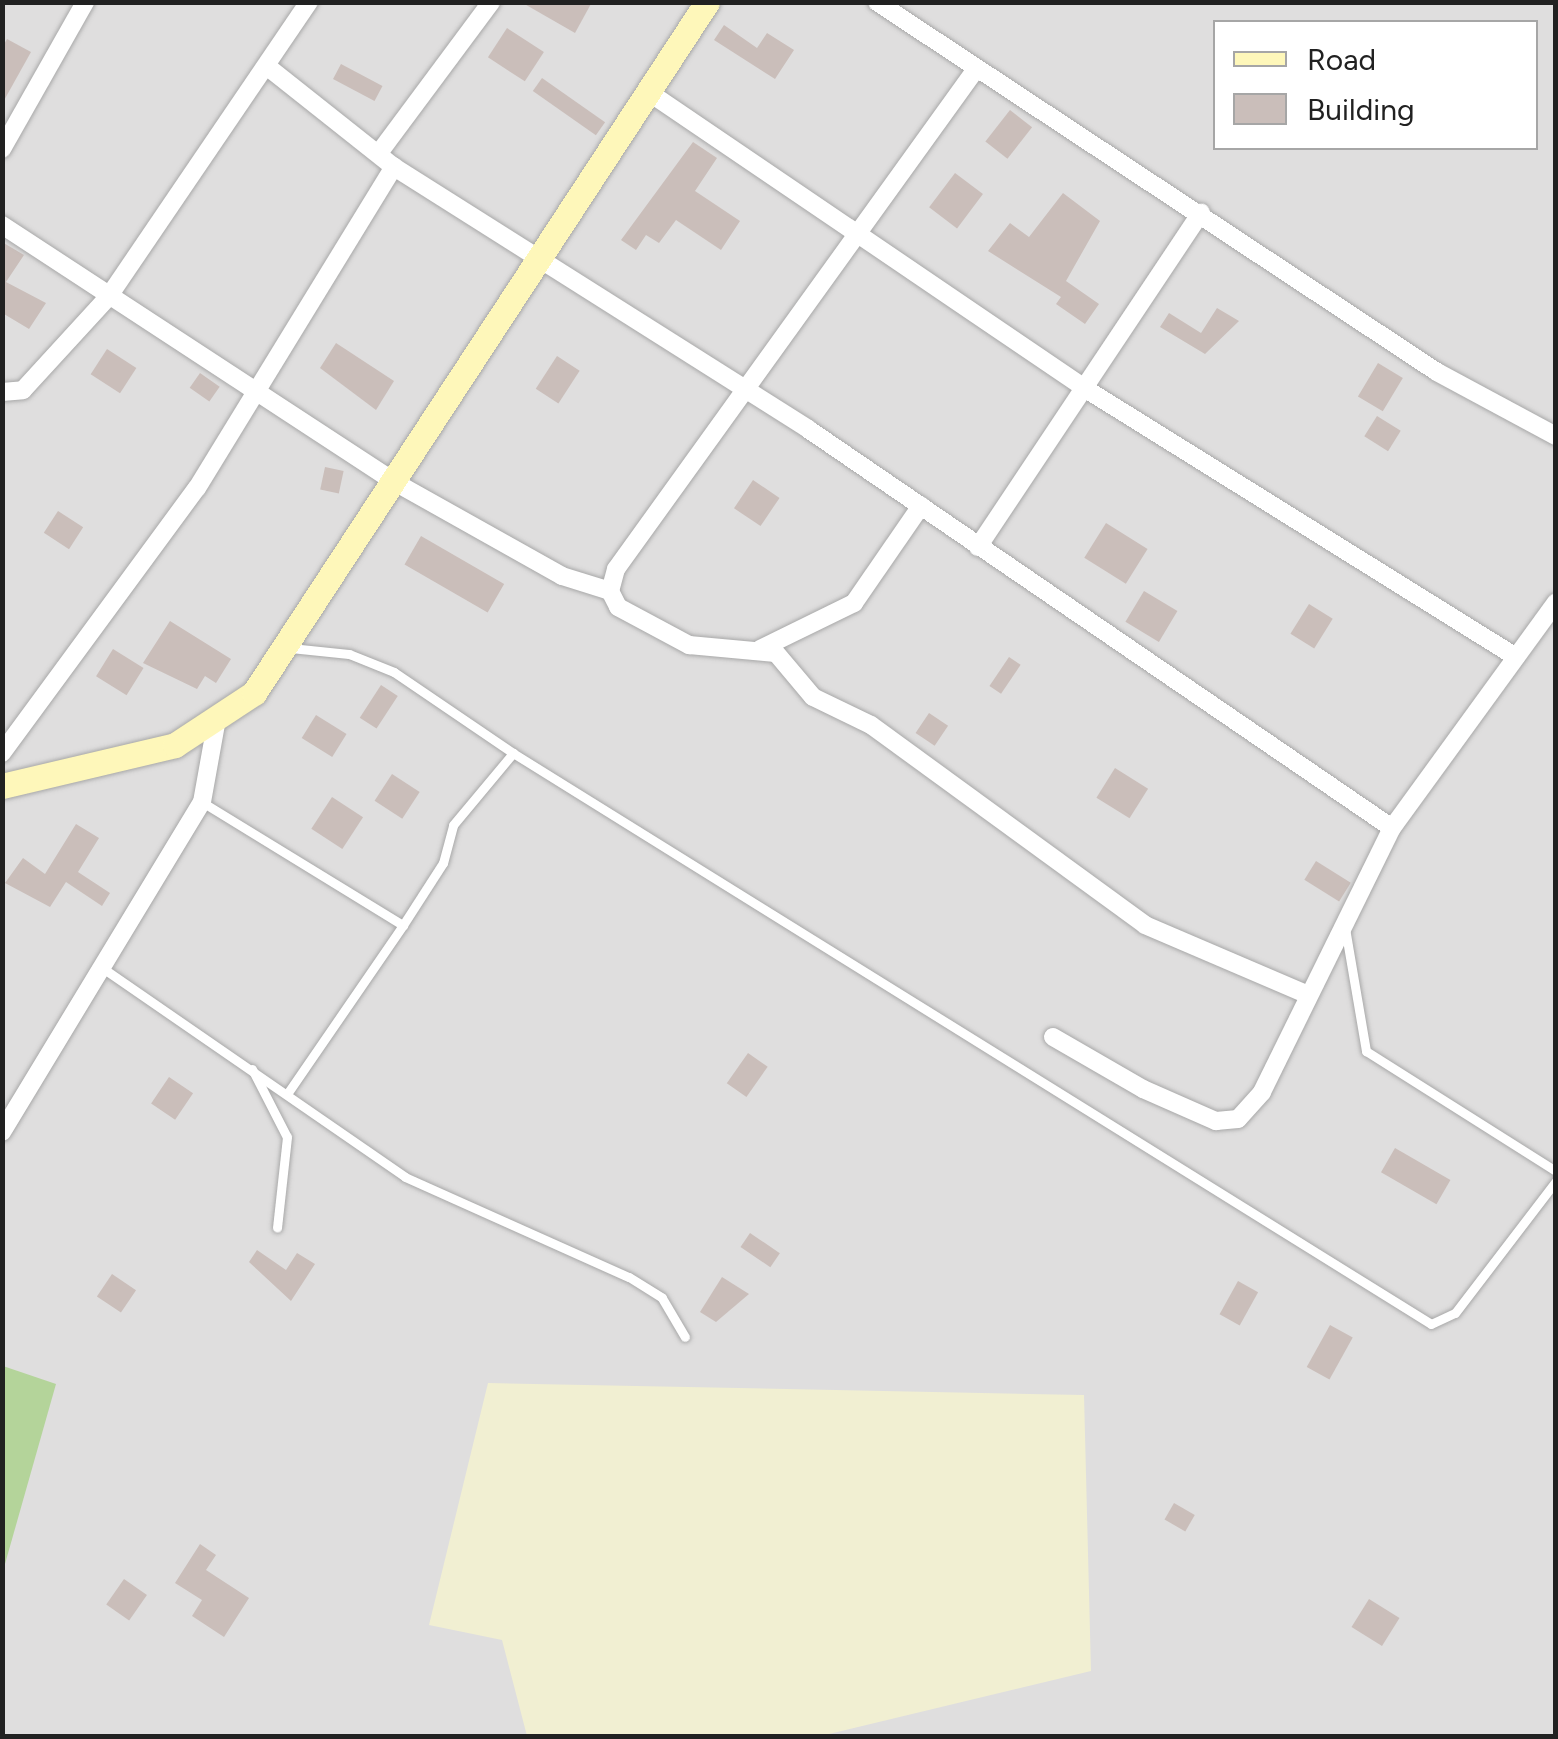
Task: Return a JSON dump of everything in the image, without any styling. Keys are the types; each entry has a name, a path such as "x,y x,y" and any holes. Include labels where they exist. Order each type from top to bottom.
{"street":[{"path":"2,149 85,2"},
{"path":"2,392 24,390 109,296 269,68 309,2"},
{"path":"379,154 490,2"},
{"path":"2,786 175,745 216,724 290,648 391,480 707,2"},
{"path":"877,2 1437,372 1556,436"},
{"path":"269,68 394,167 921,506 1392,828"},
{"path":"610,590 744,390 976,69"},
{"path":"647,91 1089,390 1516,656"},
{"path":"2,753 196,488 394,167"},
{"path":"978,548 1089,390 1201,213"},
{"path":"2,225 391,480 562,576 610,590 618,608 689,645 760,650 787,662 812,698 871,725 1145,925 1308,995"},
{"path":"760,650 854,603 921,506"},
{"path":"1052,1037 1143,1089 1216,1120 1238,1119 1262,1092 1392,828 1556,602"},
{"path":"2,1132 202,802 216,724"}],"lane":[{"path":"290,648 349,654 394,672 514,753 1431,1324 1456,1313 1556,1181"},
{"path":"287,1094 443,863 452,825 514,753"},
{"path":"202,802 403,926"},
{"path":"1344,920 1366,1050 1556,1171"},
{"path":"104,969 249,1062 287,1094 405,1177 629,1276 662,1298 684,1337"},
{"path":"249,1062 287,1138 277,1227"}],"shaded area":[{"path":"3,3 1555,3 1555,1736 3,1736"},
{"path":"488,1383 1084,1395 1091,1671 829,1734 527,1736 502,1640 429,1625"}],"green space":[{"path":"2,1366 56,1384 3,1571"}],"building":[{"path":"521,2 592,2 575,33"},
{"path":"724,25 757,48 767,33 794,50 775,79 714,40"},
{"path":"507,28 544,52 525,81 488,57"},
{"path":"7,39 31,52 2,104 2,48"},
{"path":"341,64 382,86 375,101 333,79"},
{"path":"542,78 605,122 596,135 533,91"},
{"path":"1010,110 1032,127 1007,159 985,142"},
{"path":"693,142 717,158 695,191 740,221 721,250 676,220 659,243 646,235 636,250 621,240"},
{"path":"955,173 983,194 957,228 929,207"},
{"path":"1063,193 1100,221 1066,281 1099,304 1085,324 1056,304 1061,297 988,251 1010,223 1029,237"},
{"path":"2,242 24,255 6,282 46,303 29,329 4,314"},
{"path":"1217,308 1239,321 1205,354 1160,327 1169,313 1201,333"},
{"path":"336,343 394,381 376,410 320,368"},
{"path":"107,349 136,368 120,393 91,374"},
{"path":"557,356 580,371 558,403 536,389"},
{"path":"1378,363 1403,378 1383,411 1358,396"},
{"path":"200,373 220,387 209,402 190,388"},
{"path":"1377,416 1401,431 1388,451 1364,436"},
{"path":"325,467 344,471 339,493 320,489"},
{"path":"753,480 780,498 761,526 734,508"},
{"path":"58,511 83,527 69,549 44,533"},
{"path":"1106,523 1148,549 1126,584 1084,558"},
{"path":"421,536 504,584 488,613 404,565"},
{"path":"1144,591 1177,611 1159,642 1125,622"},
{"path":"1309,604 1333,619 1314,649 1290,634"},
{"path":"170,621 231,659 216,683 205,676 197,689 143,663"},
{"path":"113,649 144,668 127,695 96,676"},
{"path":"1009,657 1021,665 1001,694 989,686"},
{"path":"381,685 398,696 377,729 360,718"},
{"path":"929,713 948,726 935,746 916,733"},
{"path":"316,715 347,734 332,757 302,738"},
{"path":"1115,768 1148,789 1130,818 1096,798"},
{"path":"392,774 420,792 402,819 375,801"},
{"path":"332,797 363,817 342,849 311,829"},
{"path":"76,824 99,838 78,872 110,893 102,906 66,882 50,907 5,883 23,858 45,874"},
{"path":"1316,861 1351,883 1339,901 1304,880"},
{"path":"748,1053 768,1067 746,1097 727,1083"},
{"path":"169,1077 193,1093 175,1120 151,1104"},
{"path":"1395,1148 1450,1180 1436,1204 1381,1172"},
{"path":"750,1233 780,1253 770,1267 740,1247"},
{"path":"257,1250 286,1270 297,1253 315,1264 291,1301 249,1262"},
{"path":"112,1274 136,1290 121,1313 97,1296"},
{"path":"722,1277 749,1294 716,1322 700,1312"},
{"path":"1238,1281 1258,1292 1240,1325 1220,1314"},
{"path":"1330,1325 1353,1338 1329,1380 1307,1367"},
{"path":"1174,1503 1195,1515 1185,1531 1164,1519"},
{"path":"200,1544 216,1555 206,1570 249,1598 224,1637 192,1616 202,1600 175,1583"},
{"path":"124,1579 147,1595 129,1620 106,1604"},
{"path":"1369,1599 1400,1618 1382,1646 1352,1627"}]}
